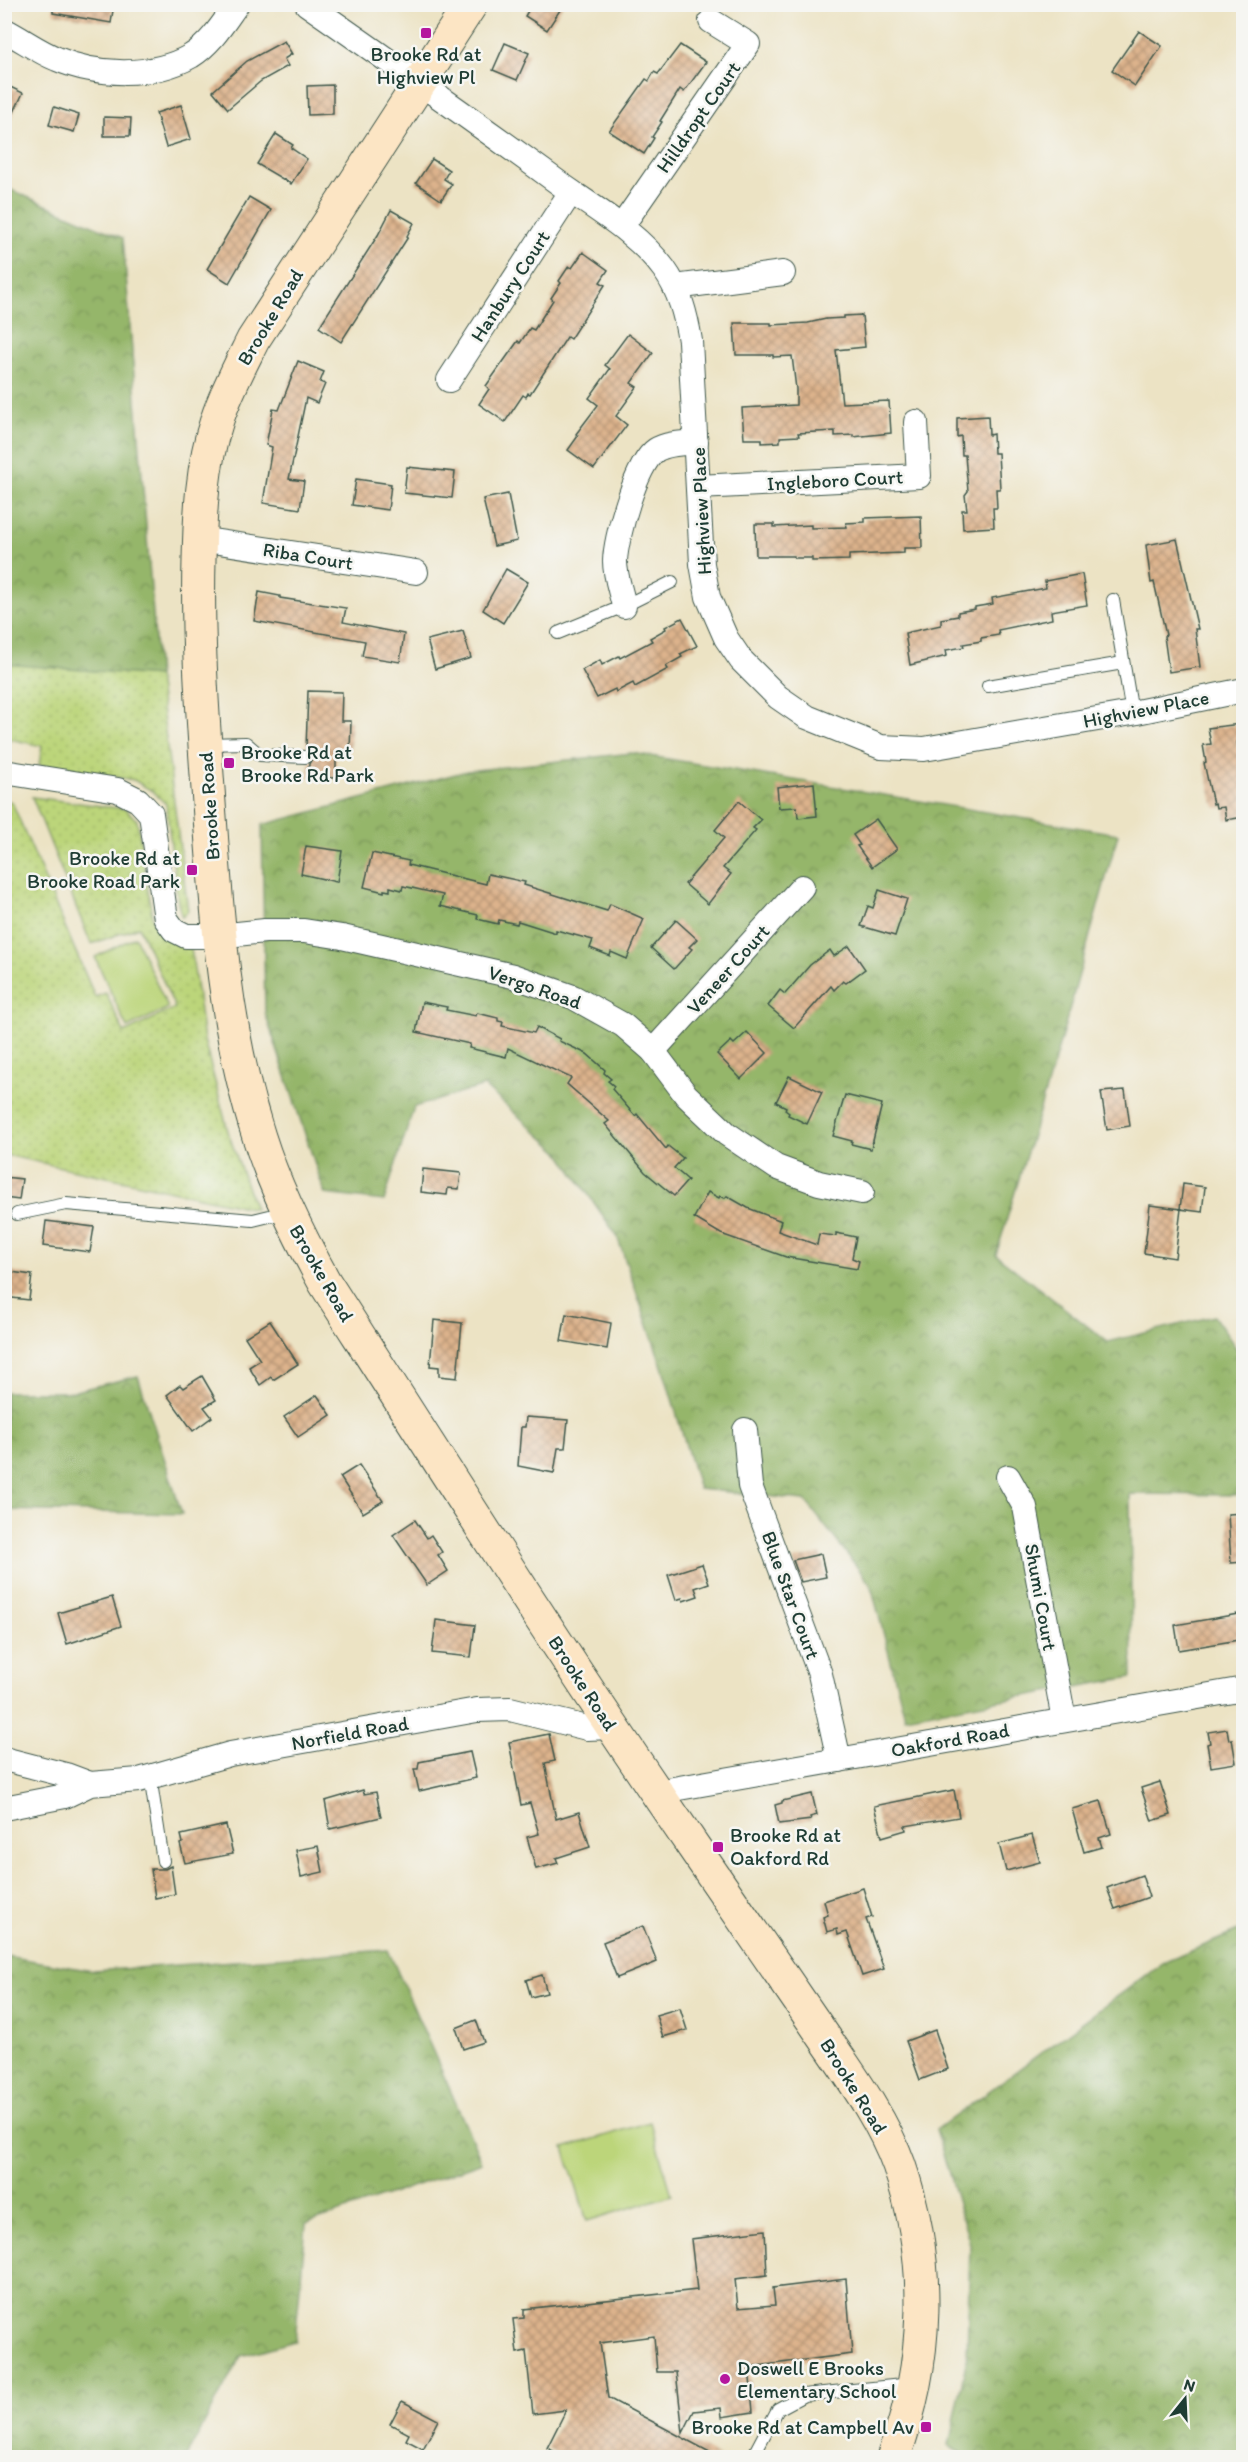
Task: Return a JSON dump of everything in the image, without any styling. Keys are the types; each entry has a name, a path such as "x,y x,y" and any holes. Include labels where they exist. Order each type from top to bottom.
{"street":[{"path":"4,30 56,59 76,66 115,72 138,71 171,64 192,55 216,33 237,4"},
{"name":"Highview Place","path":"307,4 622,226 663,268 675,287 686,315 703,578 716,618 736,653 777,697 807,717 881,747 924,748 1132,713 1244,690"},
{"name":"Brooke Road","path":"471,4 252,340 217,420 204,476 199,539 199,622 219,936 227,1002 259,1137 288,1212 325,1283 611,1727 858,2089 898,2162 919,2244 923,2295 922,2333 914,2384 908,2414 893,2457"},
{"name":"Hilldropt Court","path":"622,226 748,44 711,21"},
{"name":"Hanbury Court","path":"449,380 571,192"},
{"path":"675,287 783,273"},
{"name":"Ingleboro Court","path":"698,487 919,476 916,422"},
{"path":"624,606 616,578 615,560 621,529 645,461 653,452 665,447 696,442"},
{"name":"Riba Court","path":"199,539 416,572"},
{"name":"Vergo Road","path":"4,771 118,790 138,800 151,814 166,919 174,930 186,936 304,931 429,955 513,976 573,997 623,1025 653,1051 686,1095 726,1134 776,1167 819,1183 862,1192"},
{"name":"Veneer Court","path":"653,1051 802,887"},
{"name":"Blue Star Court","path":"745,1430 750,1486 820,1674 839,1760"},
{"name":"Shumi Court","path":"1008,1477 1025,1507 1064,1720"},
{"name":"Oakford Road","path":"656,1792 1244,1689"},
{"name":"Norfield Road","path":"4,1808 65,1796 90,1784 150,1776 230,1754 477,1710 510,1710 587,1728 611,1727"},
{"name":"Norfield Road","path":"4,1759 66,1775 90,1784"}],"lane":[{"path":"558,633 624,606 672,582"},
{"path":"1113,600 1132,713"},
{"path":"988,686 1123,663"},
{"path":"205,744 246,743 260,755 305,757"},
{"path":"17,1214 66,1204 253,1220 288,1212"},
{"path":"150,1776 163,1861"},
{"path":"752,2457 778,2409 804,2395 914,2384"}],"green space":[{"path":"4,187 123,238 158,676 5,664"},
{"path":"4,663 158,676 188,911 182,917 178,903 166,804 152,791 134,780 39,765 42,746 5,738"},
{"path":"632,753 1118,834 1062,1036 996,1255 1108,1342 1214,1316 1243,1358 1243,1495 1130,1494 1132,1677 905,1717 871,1585 805,1500 699,1489 664,1372 617,1236 559,1152 484,1086 414,1107 384,1201 325,1194 265,1013 262,825 467,771"},
{"path":"32,797 125,809 137,820 153,922 169,940 185,948 191,948 204,1040 229,1135 255,1209 5,1155 5,800 12,802 95,997 106,993 124,1033 175,1008 139,927 91,944"},
{"path":"135,937 168,1008 127,1028 95,957"},
{"path":"138,1376 182,1514 5,1510 5,1392 71,1392"},
{"path":"1243,1929 1243,2457 971,2458 949,2446 967,2358 970,2244 936,2130 1163,1963"},
{"path":"388,1950 482,2162 306,2224 295,2341 241,2356 186,2457 5,2457 5,1956 93,1971"},
{"path":"650,2122 672,2195 587,2221 564,2148"}],"building":[{"path":"53,4 114,4 111,23 53,13"},
{"path":"532,4 564,4 547,30 525,16"},
{"path":"1139,31 1162,46 1135,86 1112,70"},
{"path":"284,41 292,54 284,59 288,66 261,81 228,109 213,91 247,61"},
{"path":"505,43 529,53 517,80 493,70"},
{"path":"680,45 706,62 684,92 680,89 660,121 662,122 644,154 609,131 646,79 649,81 654,72 658,74"},
{"path":"4,84 23,93 4,133"},
{"path":"333,85 333,114 308,115 307,86"},
{"path":"181,105 191,139 166,147 156,113"},
{"path":"54,107 79,115 74,132 49,125"},
{"path":"104,117 131,118 130,136 104,136"},
{"path":"276,134 293,145 291,148 307,159 291,184 257,164"},
{"path":"432,159 449,170 444,179 452,184 441,200 416,183"},
{"path":"249,197 271,210 229,283 207,269"},
{"path":"391,210 414,223 408,237 341,342 319,327 378,235"},
{"path":"583,252 608,270 600,282 605,285 570,339 567,337 530,394 528,393 526,397 523,395 505,422 479,404 489,389 486,386 518,341 520,343 530,328 534,330 553,300 551,298 561,283 559,281 569,266 572,268"},
{"path":"862,315 865,347 836,350 842,403 889,401 891,433 853,437 853,435 835,436 835,431 798,433 799,436 780,437 780,442 762,443 762,439 744,439 742,408 796,405 796,389 792,356 736,355 734,323 771,323 771,325 808,323"},
{"path":"628,334 653,353 631,383 637,387 616,416 627,425 594,469 568,450 578,436 576,434 598,405 589,398 610,369 605,365"},
{"path":"298,361 324,372 320,382 325,384 317,403 306,398 289,479 304,481 300,509 263,503 272,447 266,445 273,409 279,410"},
{"path":"988,416 989,435 993,434 994,453 998,453 1000,489 996,489 997,508 993,508 994,527 963,529 962,510 967,510 965,495 968,491 965,455 962,455 961,436 957,437 957,418"},
{"path":"407,467 455,472 452,498 404,493"},
{"path":"356,479 391,484 388,510 352,505"},
{"path":"508,494 517,541 494,546 483,499"},
{"path":"921,516 922,548 904,548 904,553 849,555 849,560 812,561 812,558 794,558 794,556 756,556 755,524 774,524 774,527 811,525 811,528 847,527 846,523 865,522 865,518"},
{"path":"1177,539 1198,629 1195,629 1200,667 1169,672 1164,636 1166,635 1154,582 1151,583 1146,545"},
{"path":"506,569 528,582 503,623 483,610"},
{"path":"1082,574 1087,605 1051,611 1052,619 998,630 999,635 963,644 964,647 946,650 947,656 910,665 905,633 941,625 941,619 958,616 958,612 993,604 992,598 1046,588 1045,581"},
{"path":"259,592 280,596 280,598 346,608 343,622 404,634 400,662 362,656 365,641 254,621"},
{"path":"682,618 697,646 680,654 682,657 666,666 668,669 635,687 633,683 597,698 582,670 600,660 602,665 619,656 620,658 652,641 650,638"},
{"path":"463,631 471,658 435,669 427,640"},
{"path":"308,691 342,692 341,721 351,721 350,751 336,752 336,778 308,777 309,764 313,757 310,750 306,749"},
{"path":"1240,724 1243,742 1237,742 1244,782 1244,817 1226,820 1224,807 1216,808 1215,803 1213,804 1204,763 1206,762 1203,745 1211,744 1208,728"},
{"path":"814,783 817,816 798,818 797,807 779,808 777,787"},
{"path":"739,801 761,820 753,828 756,830 723,868 731,874 708,904 685,884 724,838 715,830"},
{"path":"876,819 897,849 872,867 857,846 860,845 853,835"},
{"path":"306,846 342,851 337,882 301,874"},
{"path":"372,853 409,861 408,865 486,884 488,874 525,882 524,885 607,911 610,904 644,919 627,959 611,952 610,956 590,948 593,940 556,930 556,933 518,921 517,924 499,920 498,924 477,919 478,915 440,906 443,895 403,886 402,890 390,887 390,891 384,890 384,892 364,887"},
{"path":"879,890 907,899 895,936 861,926 868,906 873,908"},
{"path":"676,920 697,939 689,947 692,949 674,969 651,948"},
{"path":"849,946 865,969 846,983 843,981 834,990 831,986 794,1028 768,1006 780,990 785,994 810,965 830,950 834,956"},
{"path":"422,1002 447,1007 446,1010 498,1018 498,1021 503,1022 502,1026 534,1033 537,1027 560,1039 559,1041 587,1054 605,1070 604,1073 611,1079 608,1081 614,1086 612,1089 635,1116 637,1114 666,1149 668,1146 683,1158 674,1168 688,1180 674,1196 645,1172 605,1124 609,1121 567,1084 571,1078 508,1048 506,1057 469,1048 470,1044 416,1032"},
{"path":"747,1032 767,1053 741,1079 717,1054 731,1041 734,1044"},
{"path":"789,1076 822,1092 807,1124 788,1115 786,1107 776,1102"},
{"path":"1125,1090 1130,1126 1107,1130 1101,1092"},
{"path":"845,1095 882,1104 871,1149 833,1136"},
{"path":"423,1169 461,1173 459,1189 448,1188 447,1195 421,1192"},
{"path":"4,1177 22,1179 19,1200 4,1198"},
{"path":"1183,1184 1205,1187 1202,1212 1180,1209"},
{"path":"708,1192 719,1198 727,1196 748,1208 779,1220 781,1221 778,1231 817,1245 819,1234 836,1236 836,1233 856,1237 852,1258 859,1261 857,1269 786,1257 721,1234 694,1218"},
{"path":"1150,1205 1181,1209 1175,1258 1144,1253"},
{"path":"46,1221 94,1227 90,1252 43,1246"},
{"path":"4,1271 32,1275 29,1300 4,1297"},
{"path":"566,1314 611,1323 607,1349 561,1341"},
{"path":"434,1320 462,1323 457,1378 439,1376 439,1367 430,1366"},
{"path":"270,1321 298,1364 273,1380 271,1377 260,1385 249,1367 260,1360 245,1337"},
{"path":"202,1376 216,1400 204,1407 212,1417 193,1431 167,1395 180,1385 183,1388"},
{"path":"317,1395 331,1415 298,1437 284,1417"},
{"path":"526,1417 568,1420 565,1448 558,1448 554,1473 518,1466 521,1427 525,1427"},
{"path":"359,1465 383,1501 363,1513 340,1477"},
{"path":"1244,1513 1244,1562 1231,1563 1228,1514"},
{"path":"415,1520 427,1538 431,1535 442,1552 438,1555 448,1571 427,1585 393,1535"},
{"path":"821,1554 826,1577 801,1582 793,1560"},
{"path":"702,1564 709,1583 695,1588 698,1596 683,1601 682,1598 676,1600 668,1575"},
{"path":"112,1597 121,1626 67,1644 58,1613"},
{"path":"1244,1613 1244,1639 1179,1650 1175,1625"},
{"path":"436,1620 475,1625 471,1657 432,1653"},
{"path":"1227,1729 1229,1740 1232,1739 1236,1763 1211,1767 1207,1744 1210,1743 1208,1732"},
{"path":"549,1734 555,1761 545,1763 556,1819 579,1812 590,1847 556,1858 558,1863 536,1869 527,1837 539,1834 530,1803 521,1805 509,1742"},
{"path":"470,1752 476,1778 419,1791 414,1769 418,1769 419,1762"},
{"path":"1160,1782 1171,1815 1152,1821 1141,1788"},
{"path":"363,1790 364,1794 376,1792 381,1817 330,1829 325,1801"},
{"path":"954,1790 959,1817 905,1826 906,1830 882,1837 874,1806"},
{"path":"812,1794 817,1815 810,1817 811,1820 779,1824 775,1805 782,1801"},
{"path":"1101,1801 1111,1834 1099,1838 1102,1847 1084,1852 1072,1809"},
{"path":"226,1825 233,1854 185,1863 180,1844 183,1843 181,1835"},
{"path":"1032,1835 1040,1862 1006,1871 999,1844"},
{"path":"318,1846 323,1872 301,1877 296,1850"},
{"path":"171,1866 175,1894 155,1898 151,1869 165,1869"},
{"path":"1142,1875 1149,1897 1115,1909 1107,1888"},
{"path":"863,1888 872,1917 866,1919 884,1969 862,1976 847,1932 838,1935 837,1929 827,1932 823,1917 828,1915 824,1901"},
{"path":"643,1926 657,1962 617,1978 603,1942"},
{"path":"542,1975 547,1993 531,1997 526,1980"},
{"path":"680,2008 687,2030 663,2037 656,2015"},
{"path":"476,2020 484,2042 463,2049 456,2028"},
{"path":"935,2030 948,2069 920,2080 906,2041"},
{"path":"765,2230 767,2275 735,2279 738,2308 775,2305 773,2288 846,2279 852,2354 749,2367 753,2412 722,2417 721,2408 694,2411 683,2433 676,2372 657,2372 654,2336 600,2343 608,2398 719,2457 565,2457 547,2448 566,2410 533,2414 526,2351 517,2353 513,2319 524,2318 524,2309 697,2290 691,2239"},
{"path":"402,2401 438,2420 423,2449 406,2440 409,2434 390,2424"}],"place":[{"name":"Brooke Rd at Highview Pl","path":"426,33"},
{"name":"Brooke Rd at Brooke Rd Park","path":"229,763"},
{"name":"Brooke Rd at Brooke Road Park","path":"192,870"},
{"name":"Brooke Rd at Oakford Rd","path":"718,1847"},
{"name":"Doswell E Brooks Elementary School","path":"725,2379"},
{"name":"Brooke Rd at Campbell Av","path":"926,2427"}]}
